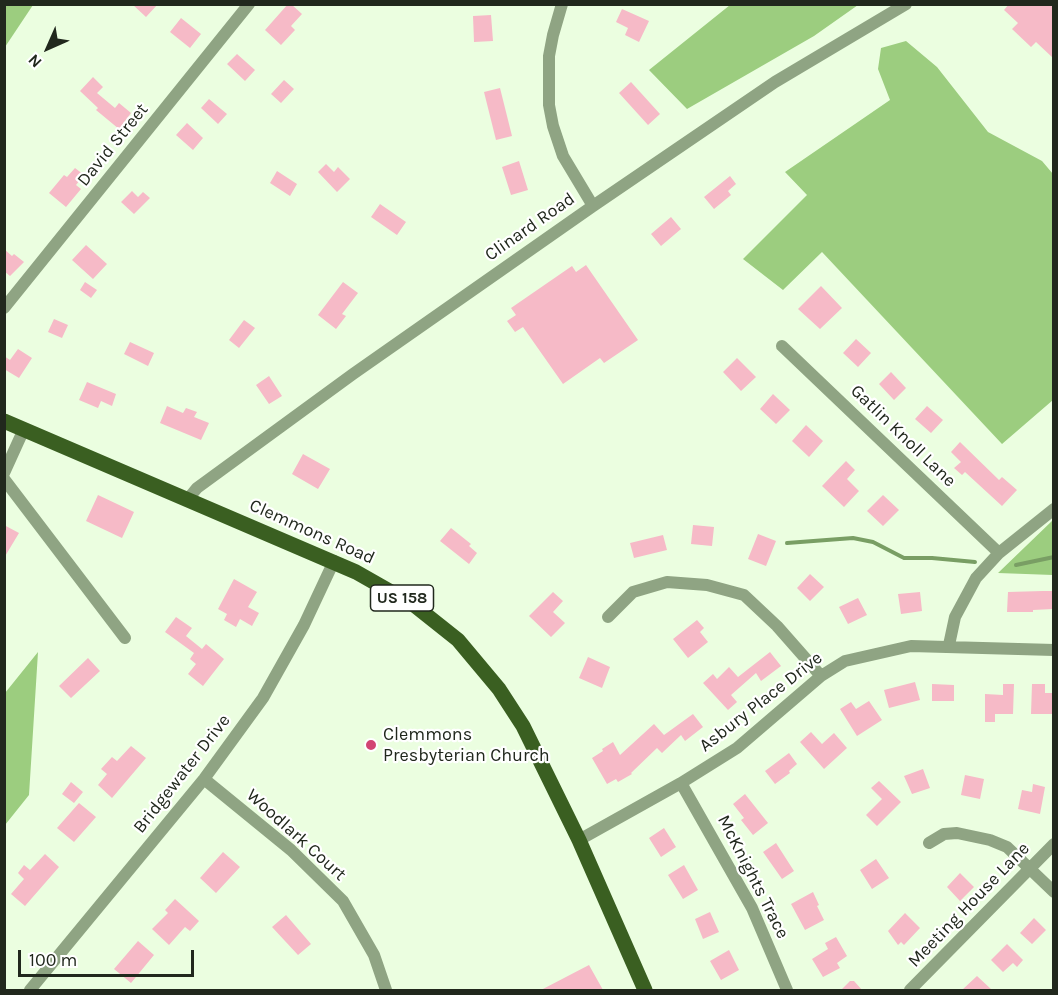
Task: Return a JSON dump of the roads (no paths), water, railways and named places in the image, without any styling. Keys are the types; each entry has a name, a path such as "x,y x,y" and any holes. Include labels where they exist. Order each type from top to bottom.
{"main road":[{"name":"Clemmons Road","path":"4,421 334,561 414,605 458,640 482,666 523,726 579,840 645,990"}],"street":[{"name":"David Street","path":"4,308 249,4"},
{"path":"562,4 549,56 549,105 563,156 593,206"},
{"name":"Clinard Road","path":"188,499 197,488 353,374 593,206 775,82 906,4"},
{"name":"Gatlin Knoll Lane","path":"782,346 999,553"},
{"path":"4,473 24,429"},
{"path":"4,478 125,638"},
{"path":"949,645 955,617 976,578 999,553 1053,509"},
{"name":"Bridgewater Drive","path":"30,990 204,779 263,698 304,625 334,561"},
{"path":"608,617 633,592 667,582 706,585 744,596 777,626 821,676"},
{"name":"Asbury Place Drive","path":"579,840 681,783 737,748 821,676 845,662 911,646 949,645 1053,650"},
{"name":"Woodlark Court","path":"204,779 291,850 343,901 374,955 386,990"},
{"name":"McKnights Trace","path":"681,783 752,908 788,990"},
{"path":"929,843 944,834 957,832 974,835 1007,847 1053,892"},
{"name":"Meeting House Lane","path":"910,990 1053,844"}],"waterway":[{"path":"787,543 853,538 873,542 904,558 975,562"},
{"path":"1016,565 1054,557"}],"place":[{"name":"Clemmons Presbyterian Church","path":"371,745"}]}
